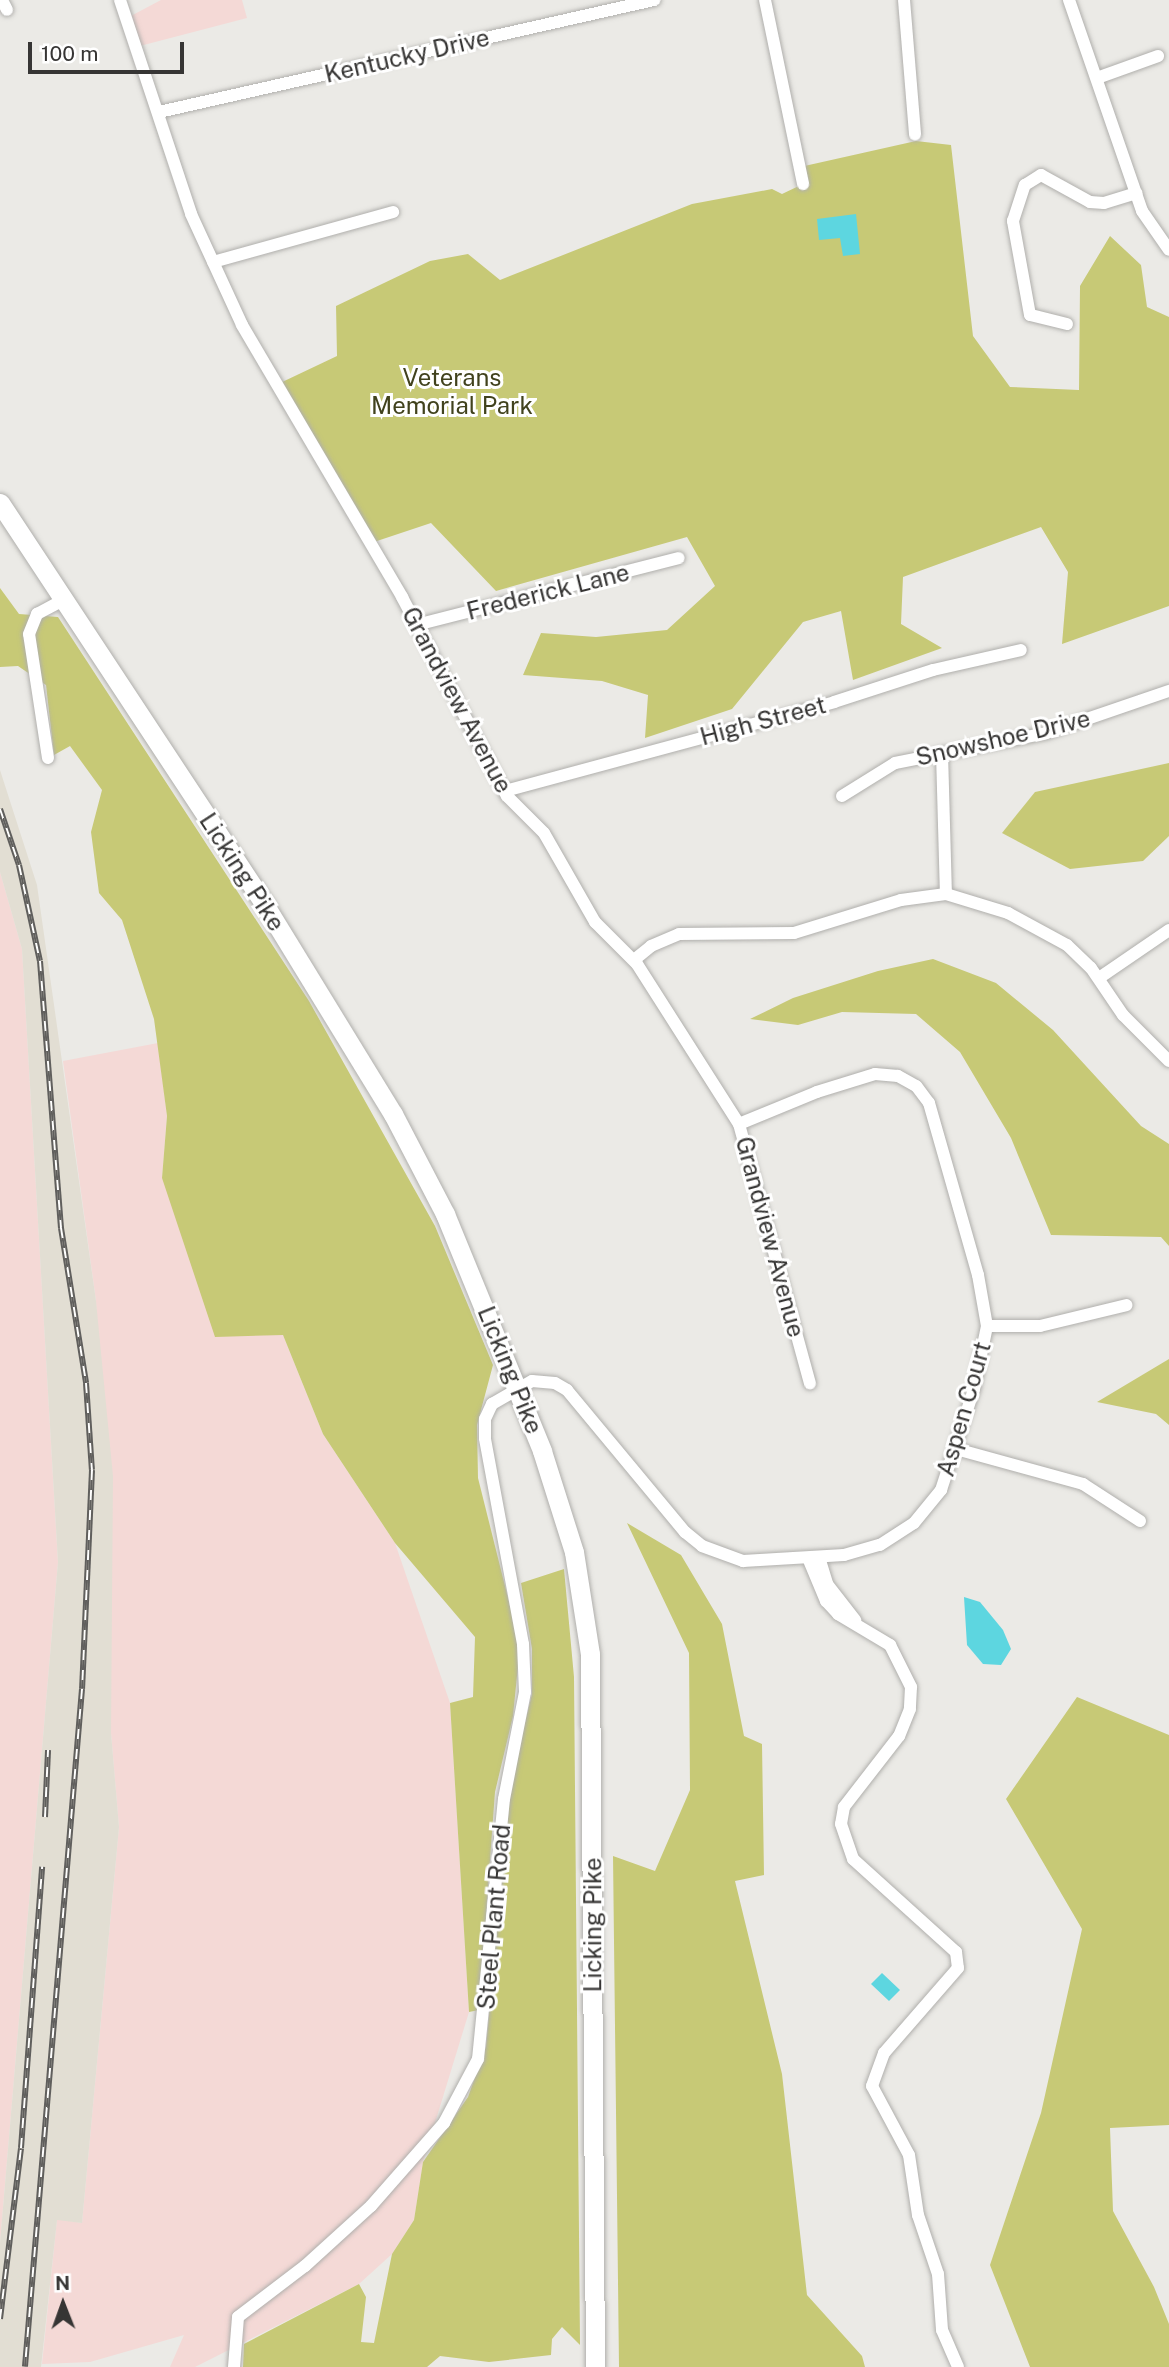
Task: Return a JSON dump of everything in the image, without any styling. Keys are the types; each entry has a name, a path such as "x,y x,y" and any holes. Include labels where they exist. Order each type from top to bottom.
{"main road":[{"name":"Licking Pike","path":"0,503 266,907 393,1114 445,1214 542,1451 573,1552 590,1654 595,2367"}],"street":[{"name":"Grandview Avenue","path":"120,0 191,214 242,325 416,625 505,791 544,833 595,922 634,960 739,1125 810,1382"},
{"name":"Kentucky Drive","path":"159,112 654,0"},
{"path":"765,0 803,184"},
{"path":"904,0 915,135"},
{"path":"1069,0 1149,225 1169,250"},
{"path":"1097,78 1158,56"},
{"path":"1067,324 1030,315 1013,221 1025,185 1041,175 1090,202 1104,203 1136,192"},
{"path":"213,262 393,212"},
{"name":"Frederick Lane","path":"416,625 679,558"},
{"path":"48,758 30,634 37,614 63,600"},
{"name":"High Street","path":"505,791 834,702 933,670 1021,650"},
{"name":"Snowshoe Drive","path":"842,796 895,763 1046,733 1169,691"},
{"path":"942,753 946,894"},
{"path":"634,960 650,946 679,934 785,935 901,900 946,894 1008,913 1053,935 1099,978 1123,1015 1169,1061"},
{"path":"1099,978 1169,930"},
{"name":"Aspen Court","path":"515,1387 544,1380 567,1390 685,1532 702,1546 743,1561 814,1558 880,1545 914,1523 941,1490 956,1449 984,1351 986,1326 939,1128 916,1086 898,1076 875,1074 817,1092 739,1125"},
{"path":"986,1326 1045,1325 1127,1305"},
{"name":"Steel Plant Road","path":"234,2367 238,2317 305,2266 379,2197 444,2123 478,2059 504,1799 524,1692 524,1651 485,1419 492,1404 515,1387"},
{"path":"956,1449 1083,1484 1140,1521"},
{"path":"814,1558 826,1601 838,1614 855,1620 890,1645 904,1666 911,1687 910,1709 900,1736 844,1807 844,1843 853,1859 956,1952 958,1968 884,2053 872,2086 878,2104 909,2155 918,2215 938,2274 942,2330 958,2367"}],"shaded area":[{"path":"161,0 242,0 247,18 136,47 127,18"},
{"path":"0,770 37,885 96,1301 113,1476 111,1733 119,1827 82,2223 57,2220 41,2367 0,2367 0,2243 58,1562 22,949 0,872"},
{"path":"0,872 22,949 58,1562 0,2243"},
{"path":"158,1043 167,1116 162,1178 283,1335 323,1434 395,1543 450,1703 469,2012 423,2162 414,2220 392,2254 359,2284 195,2367 170,2367 184,2335 90,2362 42,2364 57,2219 82,2223 119,1827 111,1733 96,1301 63,1061"}],"green space":[{"name":"Veterans Memorial Park","path":"916,141 951,145 973,336 1010,387 1079,390 1080,286 1110,236 1141,265 1147,307 1169,317 1169,606 1062,644 1068,572 1041,527 903,577 901,624 942,648 853,680 841,611 803,622 732,709 645,738 648,695 602,681 523,675 541,633 596,637 667,630 715,586 687,537 496,591 431,523 371,543 278,384 337,356 336,306 430,261 468,254 500,280 692,204 772,189 782,194 803,184 800,167"},
{"path":"0,588 19,614 58,617 309,1001 435,1226 493,1365 477,1425 478,1478 520,1646 513,1716 495,1792 479,2010 469,2012 450,1703 473,1697 475,1637 395,1543 323,1434 283,1335 215,1337 162,1178 167,1116 154,1019 122,920 99,893 91,832 102,790 70,746 54,755 46,685 18,666 0,667"},
{"path":"1169,763 1169,836 1143,861 1070,869 1002,833 1035,792"},
{"path":"933,959 996,983 1053,1030 1141,1126 1169,1144 1169,1246 1161,1237 1051,1235 1011,1138 960,1052 916,1014 842,1012 798,1025 750,1019 793,998 878,971"},
{"path":"1169,1359 1169,1425 1156,1414 1097,1402"},
{"path":"627,1523 681,1555 722,1624 744,1736 762,1744 764,1875 735,1881 782,2074 807,2295 862,2356 865,2367 619,2367 613,1856 655,1871 690,1790 689,1653"},
{"path":"564,1569 574,1677 580,2345 562,2327 552,2339 551,2355 489,2362 440,2356 427,2367 243,2367 244,2344 359,2284 366,2297 361,2342 374,2343 392,2254 414,2220 423,2162 468,2097 486,2047 512,1776 532,1694 532,1649 521,1583"},
{"path":"1077,1697 1169,1735 1169,2125 1110,2128 1113,2211 1154,2287 1169,2324 1169,2367 1030,2367 990,2265 1041,2113 1082,1929 1006,1799"}],"water":[{"path":"856,214 860,254 843,256 840,238 819,240 817,219"},
{"path":"964,1597 980,1602 1003,1630 1011,1649 1001,1665 983,1664 967,1645"},
{"path":"882,1973 900,1990 889,2001 871,1984"}],"railway":[{"path":"0,809 19,865 40,961 61,1228 86,1383 92,1470 82,1689 25,2367"},
{"path":"45,1817 48,1750"},
{"path":"0,2319 21,2148 42,1867"}]}
